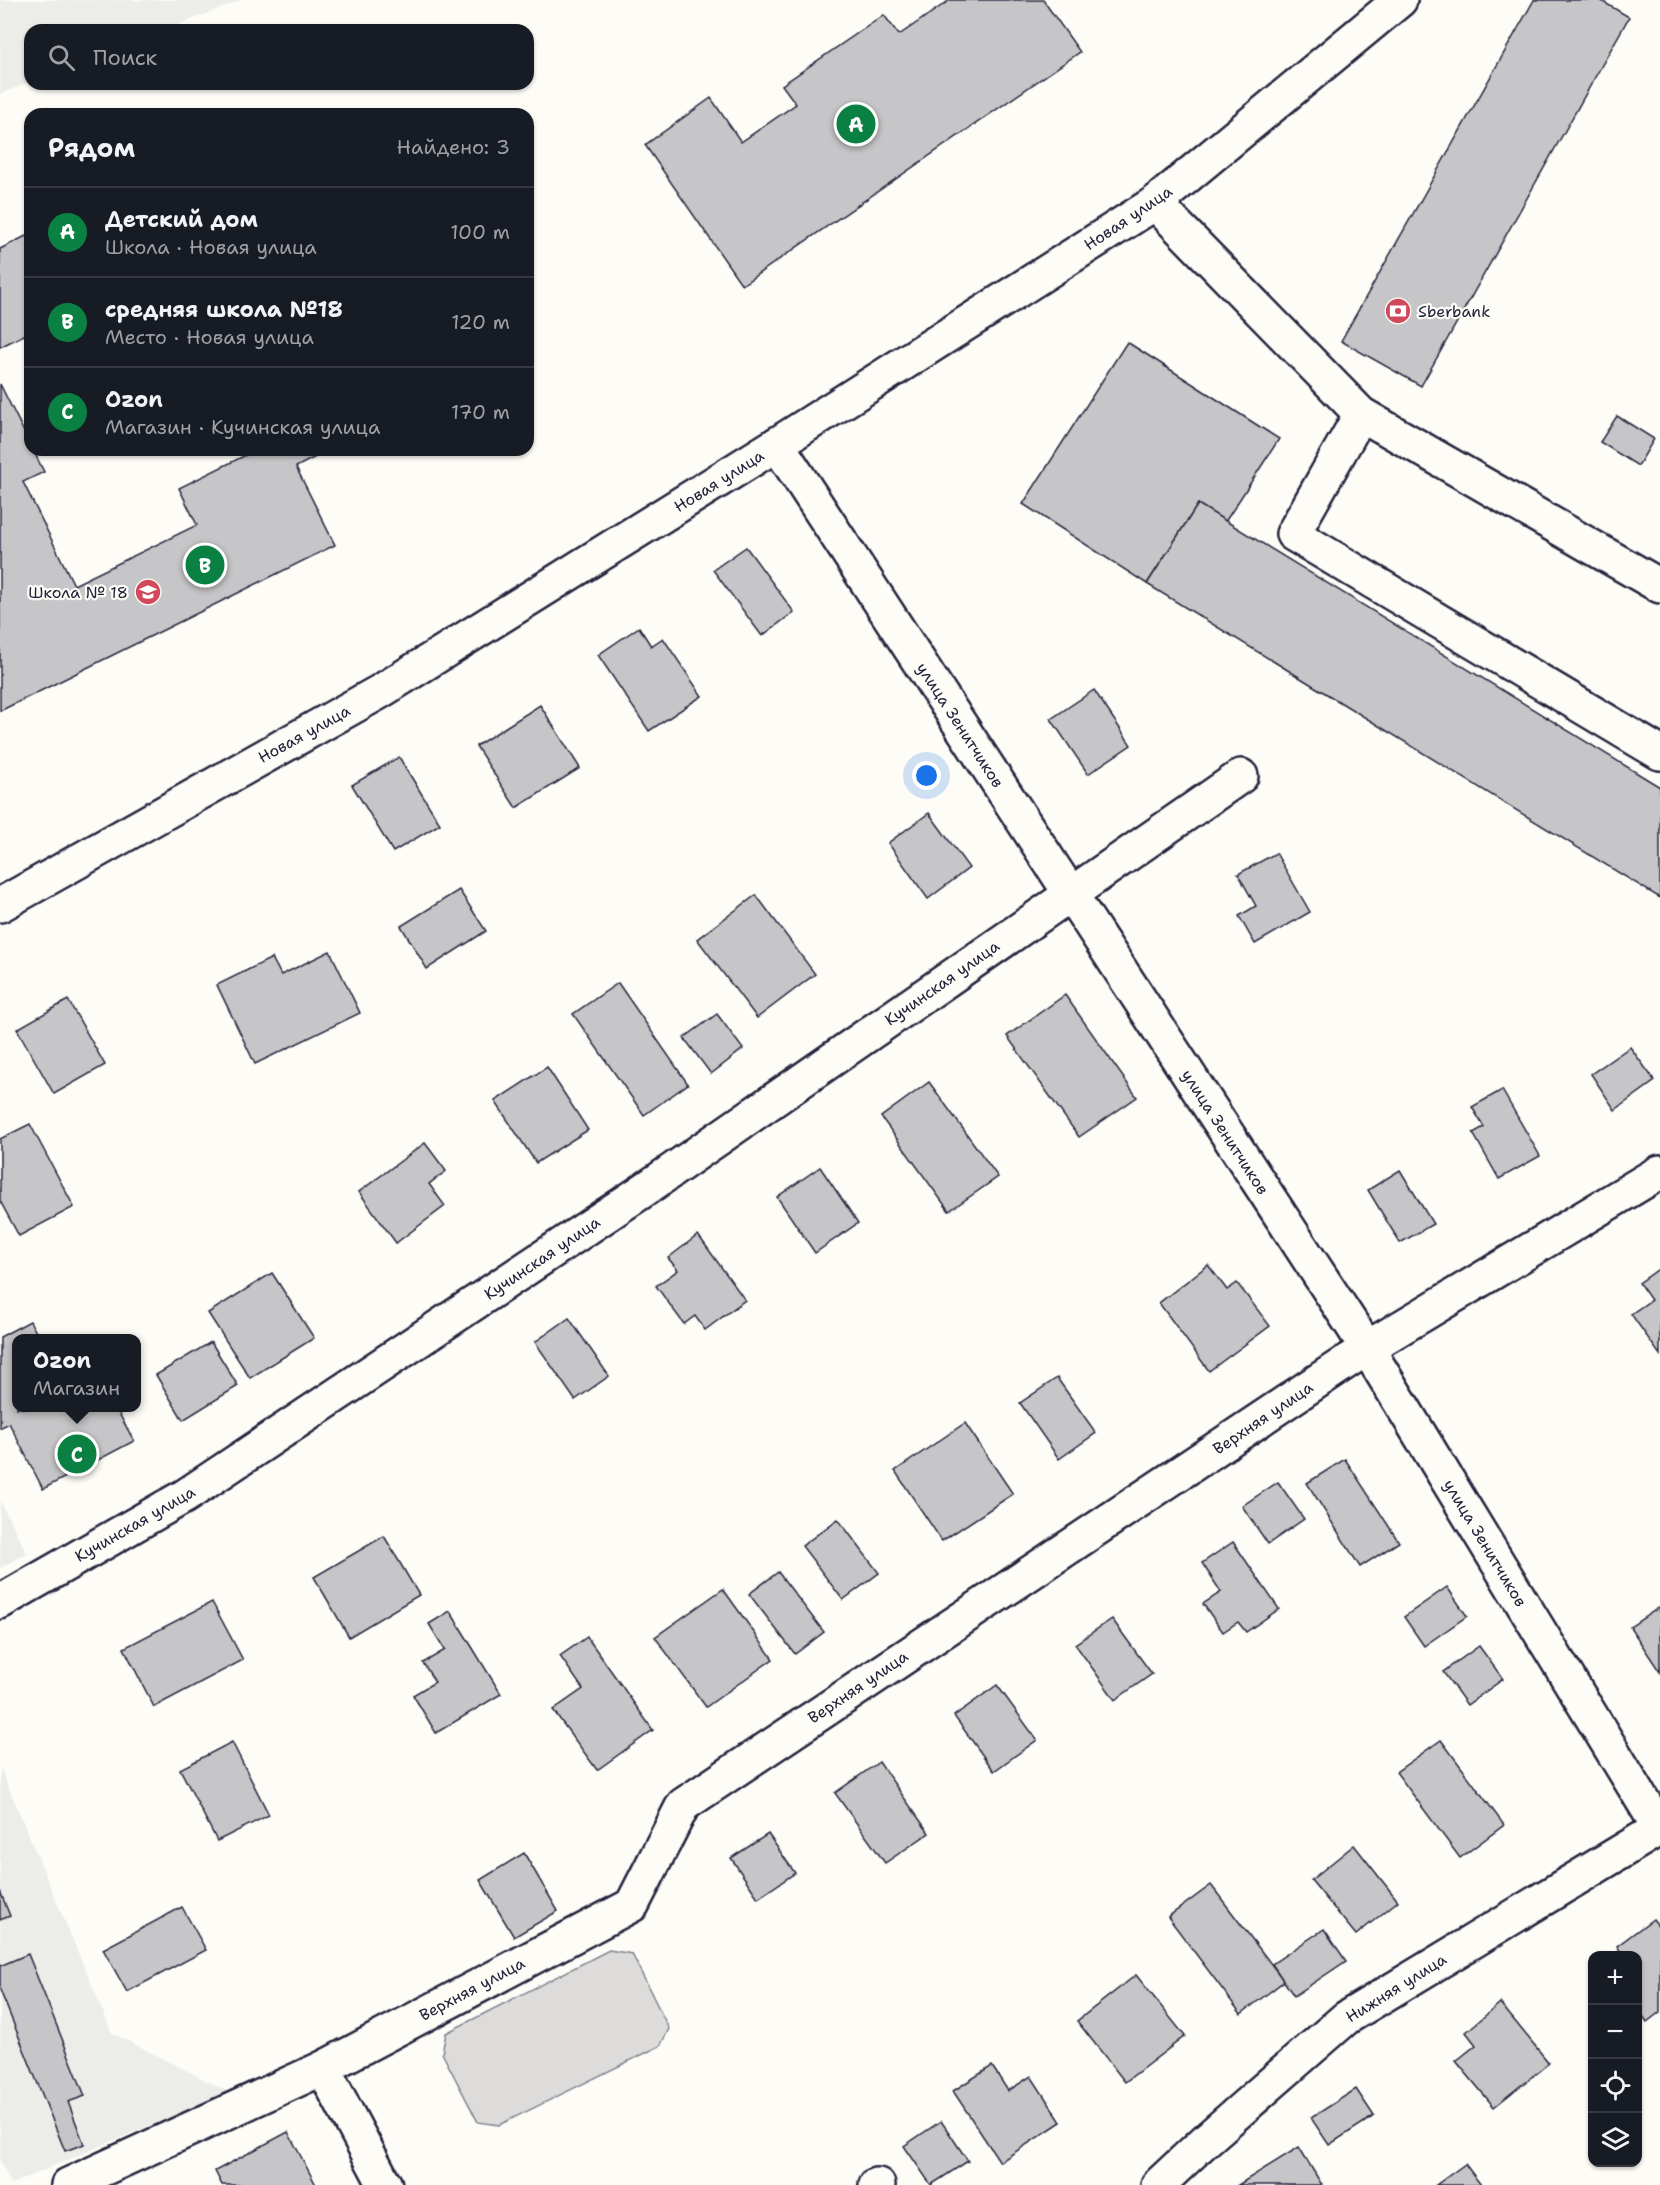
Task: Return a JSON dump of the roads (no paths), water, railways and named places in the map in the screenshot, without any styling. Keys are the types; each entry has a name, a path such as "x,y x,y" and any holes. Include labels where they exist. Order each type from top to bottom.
{"street":[{"name":"Новая улица","path":"0,904 381,691 777,444 1155,203 1400,0"},
{"path":"1155,203 1361,414 1660,586"},
{"path":"1361,414 1293,534 1660,753"},
{"name":"улица Зенитчиков","path":"777,444 1367,1348 1660,1828"},
{"name":"Кучинская улица","path":"0,1602 195,1490 641,1192 1241,776"},
{"name":"Верхняя улица","path":"68,2185 323,2068 632,1905 683,1805 1367,1348 1660,1172"},
{"name":"Нижняя улица","path":"1158,2185 1346,2018 1660,1828"},
{"path":"323,2068 385,2185"}],"place":[{"name":"Детский дом","path":"856,124"},
{"name":"Sberbank","path":"1398,311"},
{"name":"средняя школа №18","path":"205,565"},
{"name":"Школа № 18","path":"148,592"},
{"name":"Ozon","path":"77,1454"}]}
